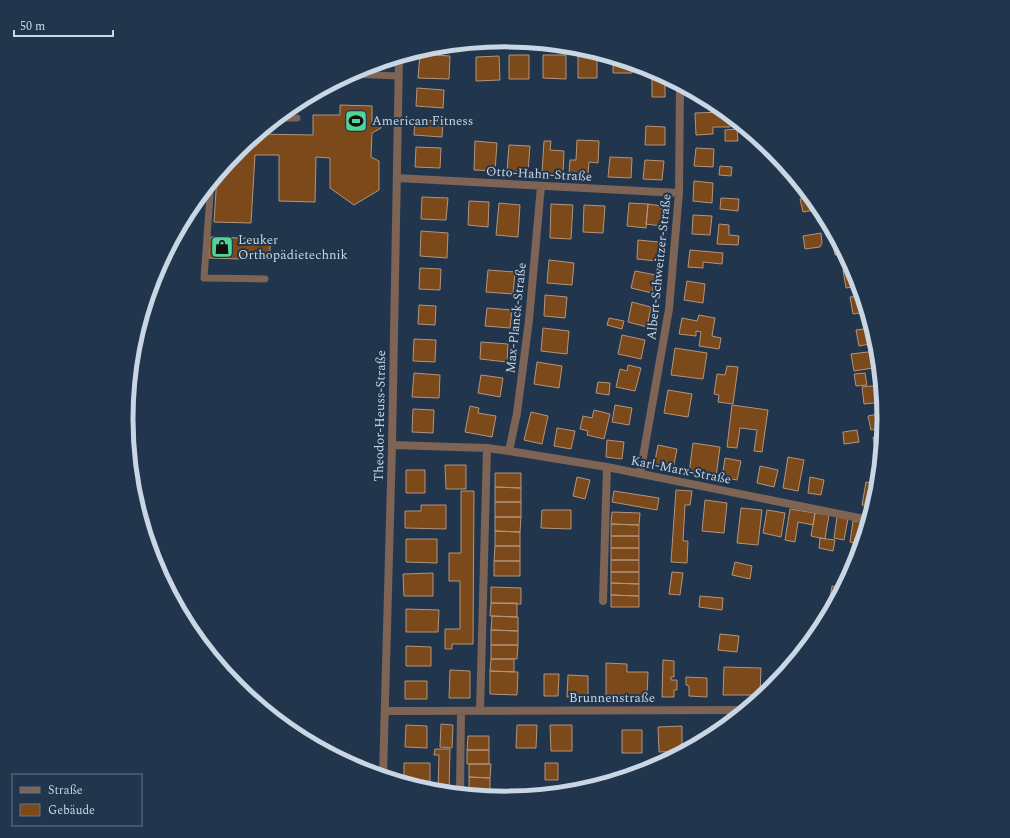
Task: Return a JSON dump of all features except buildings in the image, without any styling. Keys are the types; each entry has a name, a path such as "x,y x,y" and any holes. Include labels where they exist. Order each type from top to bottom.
{"street":[{"name":"Theodor-Heuss-Straße","path":"383,770 400,63"},
{"name":"Albert-Schweitzer-Straße","path":"640,474 669,309 679,193 680,91"},
{"name":"Otto-Hahn-Straße","path":"397,178 679,193"},
{"name":"Max-Planck-Straße","path":"509,451 517,413 529,320 541,186"},
{"name":"Karl-Marx-Straße","path":"392,445 487,448 509,451 608,467 863,519"},
{"path":"480,710 487,448"},
{"path":"603,601 608,467"},
{"name":"Brunnenstraße","path":"385,711 736,710"},
{"path":"460,788 461,711"}],"lane":[{"path":"364,75 400,76"},
{"path":"287,118 297,118"},
{"path":"210,193 204,278 265,279"}],"place":[{"name":"American Fitness","path":"356,121"},
{"name":"Leuker Orthopädietechnik","path":"222,247"}]}
